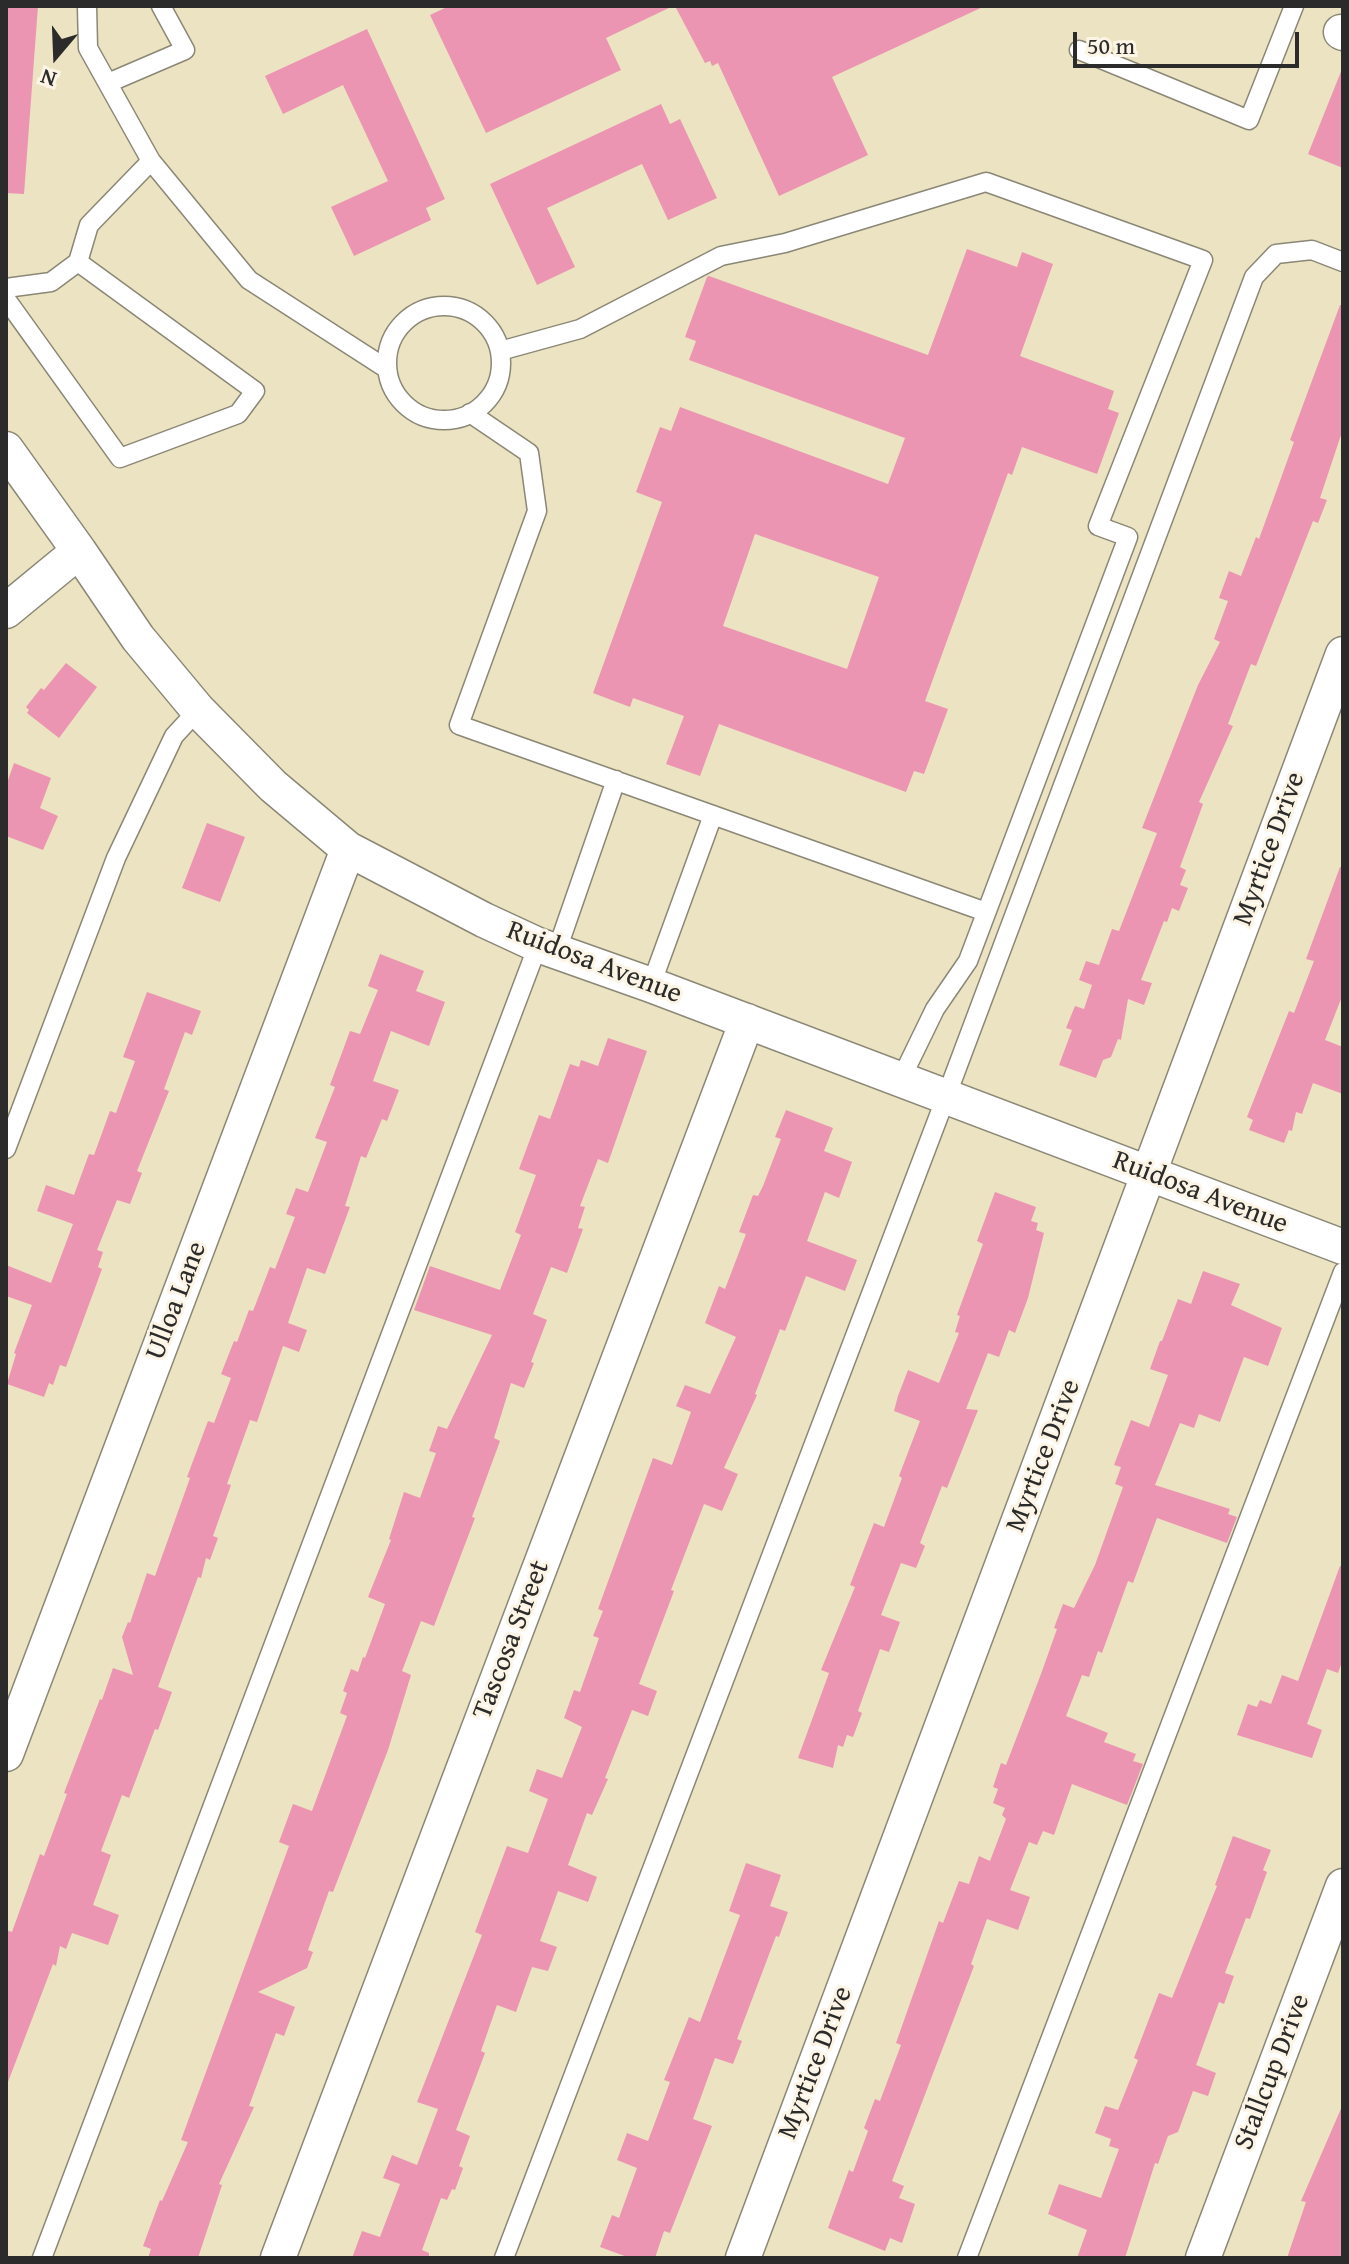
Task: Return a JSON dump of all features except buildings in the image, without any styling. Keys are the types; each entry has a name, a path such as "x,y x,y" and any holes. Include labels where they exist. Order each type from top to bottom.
{"street":[{"name":"Ruidosa Avenue","path":"6,449 138,638 198,710 273,786 348,849 484,920 547,948 1343,1247"},
{"path":"6,611 79,551"},
{"name":"Myrtice Drive","path":"743,2258 1343,654"},
{"name":"Ulloa Lane","path":"6,1754 348,849"},
{"name":"Tascosa Street","path":"278,2258 747,1021"},
{"name":"Stallcup Drive","path":"1203,2258 1343,1886"}],"lane":[{"path":"87,6 88,48 151,161 249,280 387,369"},
{"path":"108,83 185,50 161,6"},
{"path":"1079,50 1249,120 1294,6"},
{"path":"6,288 51,282 78,262 89,225 151,161"},
{"path":"500,351 580,329 721,256 785,243 986,182 1203,260 1098,526 1128,537 968,961 935,1009 900,1081"},
{"path":"504,2258 1254,277 1276,254 1312,250 1343,262"},
{"path":"6,299 120,458 238,414 255,391 78,262"},
{"path":"434,306 453,306 471,312 487,325 500,351 499,378 492,395 479,408 463,417 445,420 426,417 409,409 396,396 388,379 386,360 390,341 400,325 415,313 434,306"},
{"path":"470,413 529,453 537,511 459,725 986,912"},
{"path":"6,1149 116,858 174,736 198,710"},
{"path":"42,2258 547,948 616,780"},
{"path":"651,985 713,815"},
{"path":"967,2258 1343,1272"}]}
